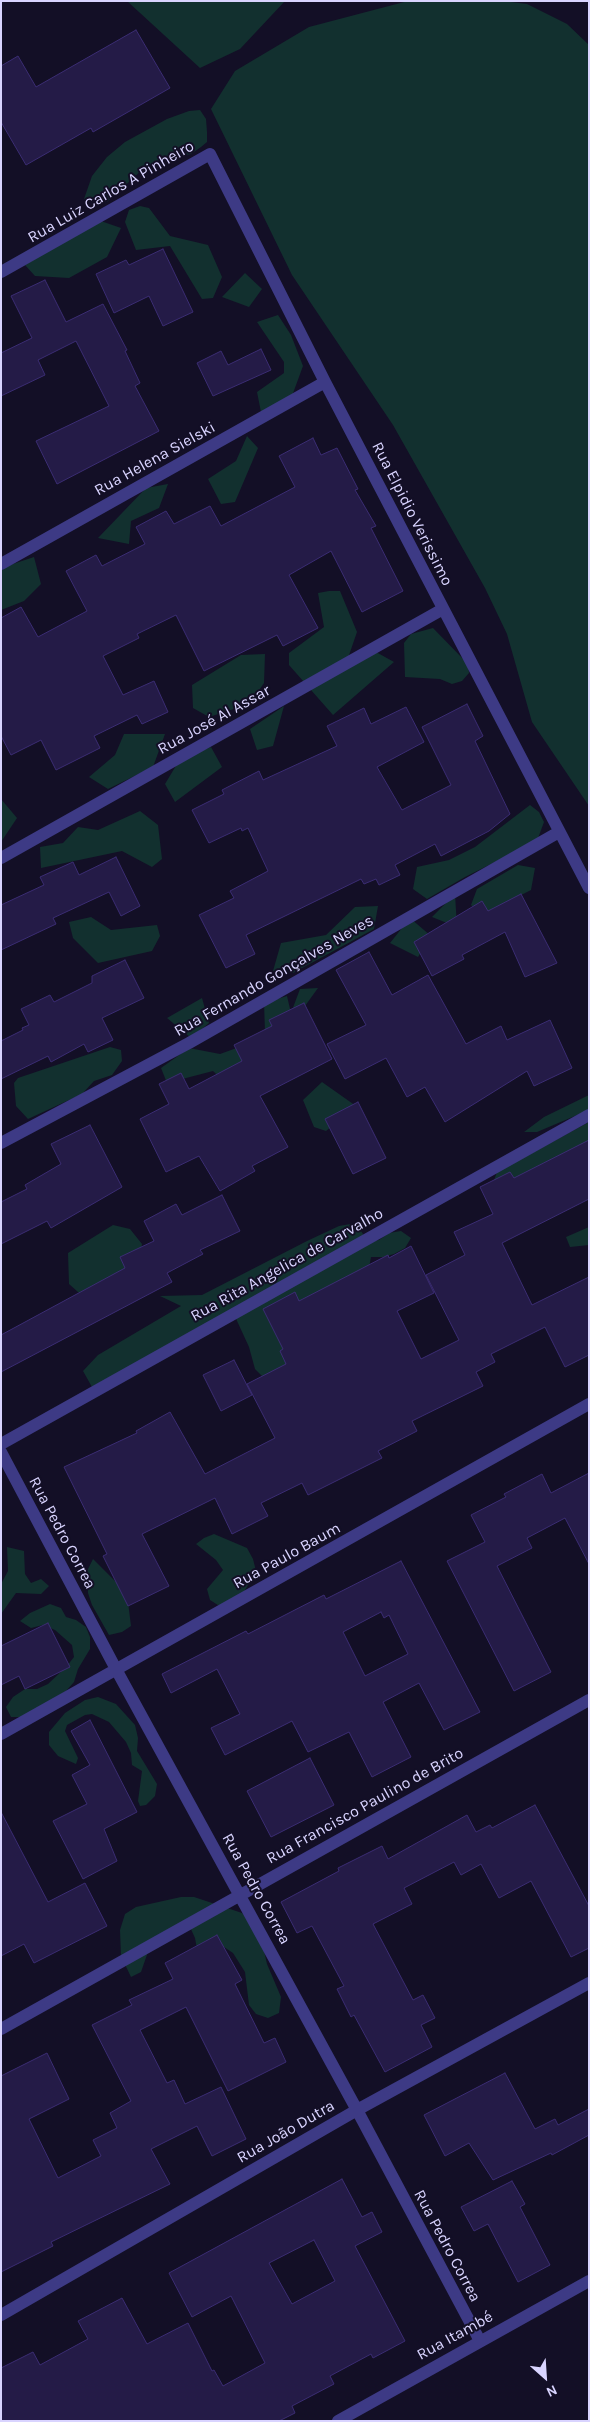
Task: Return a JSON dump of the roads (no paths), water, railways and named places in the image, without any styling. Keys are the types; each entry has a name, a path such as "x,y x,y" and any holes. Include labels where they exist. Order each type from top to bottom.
{"street":[{"name":"Rua Luiz Carlos A Pinheiro","path":"1,272 210,154"},
{"name":"Rua Elpidio Verissimo","path":"210,154 325,382 589,888"},
{"name":"Rua Helena Sielski","path":"1,564 325,382"},
{"name":"Rua José Al Assar","path":"1,858 443,609"},
{"name":"Rua Fernando Gonçalves Neves","path":"1,1143 189,1043 560,832"},
{"name":"Rua Rita Angelica de Carvalho","path":"1,1444 589,1115"},
{"name":"Rua Paulo Baum","path":"1,1734 117,1671 589,1404"},
{"name":"Rua Pedro Correa","path":"1,1452 117,1671 240,1894 480,2341"},
{"name":"Rua Francisco Paulino de Brito","path":"1,2029 589,1700"},
{"name":"Rua João Dutra","path":"1,2315 357,2110 589,1983"},
{"name":"Rua Itambé","path":"338,2421 589,2281"}]}
